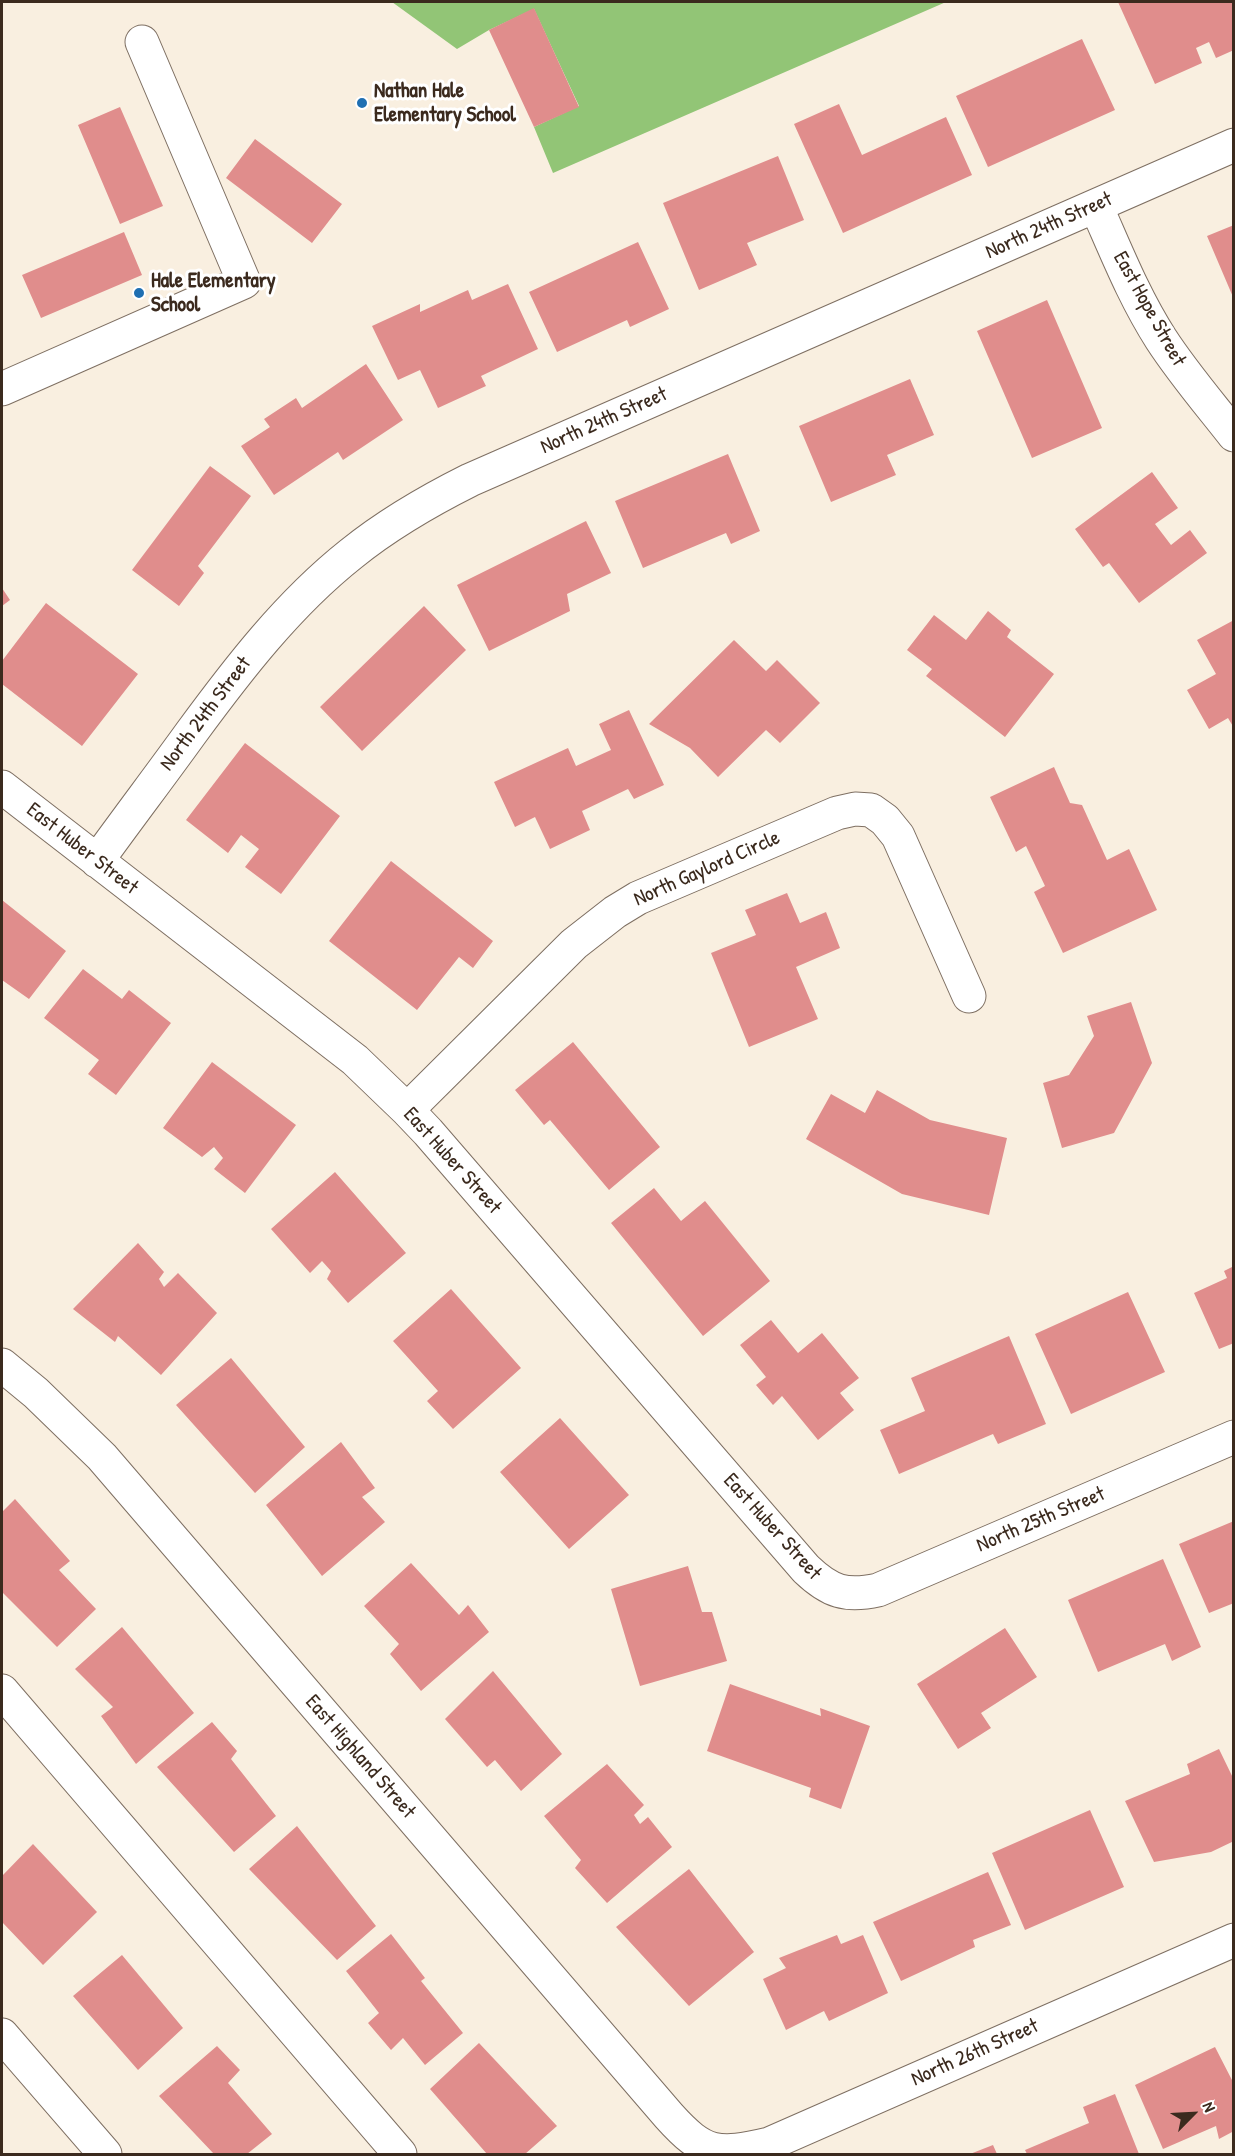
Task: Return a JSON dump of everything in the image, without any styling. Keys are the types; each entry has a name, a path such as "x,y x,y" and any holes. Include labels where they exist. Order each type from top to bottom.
{"street":[{"path":"2,389 244,282 142,42"},
{"name":"North 24th Street","path":"97,861 252,654 316,585 349,555 388,526 428,501 470,480 1233,145"},
{"name":"East Hope Street","path":"1096,206 1128,279 1160,338 1202,397 1233,435"},
{"name":"East Huber Street","path":"2,787 355,1060 407,1110 806,1569 818,1580 846,1594"},
{"name":"North Gaylord Circle","path":"407,1110 574,944 615,912 662,887 819,819 855,809 871,810 885,820 898,836 969,996"},
{"name":"East Highland Street","path":"2,1365 36,1393 102,1456 669,2116 697,2144 713,2152"},
{"name":"North 25th Street","path":"846,1594 861,1594 878,1590 1233,1437"},
{"path":"2,1691 400,2154"},
{"name":"North 26th Street","path":"713,2152 731,2154 768,2144 1233,1940"},
{"path":"2,2035 105,2154"}],"green space":[{"path":"392,2 946,2 553,173 534,127 579,106 534,9 489,30 457,49"}],"building":[{"path":"1118,2 1232,2 1234,50 1216,58 1209,42 1196,48 1202,63 1155,84"},
{"path":"534,8 579,107 534,127 489,30"},
{"path":"1082,39 1115,110 988,167 956,96"},
{"path":"839,104 862,155 946,117 972,175 843,233 794,124"},
{"path":"120,107 163,206 120,224 78,125"},
{"path":"255,139 342,204 312,243 226,178"},
{"path":"778,156 804,220 747,243 757,265 699,290 663,203"},
{"path":"1234,225 1234,297 1233,297 1207,236"},
{"path":"124,232 142,275 41,318 22,275"},
{"path":"638,242 669,309 630,327 627,320 557,352 529,292"},
{"path":"508,284 538,349 481,376 486,386 438,408 420,370 398,380 372,326 420,304 420,312 468,290 472,300"},
{"path":"1047,300 1102,428 1032,458 977,331"},
{"path":"366,364 403,420 343,460 338,452 274,495 241,446 270,427 264,419 296,398 302,408"},
{"path":"910,379 934,435 887,455 896,475 831,502 799,426"},
{"path":"728,454 760,531 731,544 726,533 643,568 615,501"},
{"path":"210,466 251,496 198,566 204,573 179,606 132,570"},
{"path":"1152,472 1178,508 1155,524 1171,545 1190,530 1207,553 1139,603 1109,563 1103,567 1075,529"},
{"path":"586,521 611,573 567,594 570,611 489,651 457,585"},
{"path":"2,588 10,600 2,606"},
{"path":"46,603 138,674 82,746 2,684 2,661"},
{"path":"424,606 466,650 362,751 320,707"},
{"path":"988,611 1011,630 1007,637 1054,674 1005,737 926,676 932,669 907,650 934,615 966,640"},
{"path":"1234,620 1234,728 1228,718 1209,729 1187,690 1216,674 1197,640"},
{"path":"734,640 766,671 777,660 820,703 780,743 766,730 718,777 690,748 649,724"},
{"path":"629,710 664,785 634,799 628,789 582,811 590,830 550,849 535,817 515,827 494,782 568,748 576,766 611,750 599,724"},
{"path":"245,743 340,816 281,894 245,867 259,849 241,835 228,853 186,820"},
{"path":"1054,767 1070,803 1082,805 1107,860 1129,849 1157,910 1063,953 1034,892 1045,886 1026,846 1016,852 990,797"},
{"path":"391,861 493,941 473,968 459,957 417,1010 329,941"},
{"path":"787,893 800,923 826,912 840,948 796,967 818,1019 749,1047 711,953 756,935 745,910"},
{"path":"2,900 66,951 29,999 2,980"},
{"path":"83,969 122,999 129,990 171,1023 116,1095 88,1074 99,1060 44,1018"},
{"path":"1131,1002 1152,1063 1114,1133 1062,1148 1043,1083 1069,1075 1094,1036 1087,1016"},
{"path":"573,1042 660,1147 609,1190 550,1120 544,1125 515,1090"},
{"path":"212,1062 296,1125 245,1193 214,1169 223,1158 214,1147 202,1157 163,1128"},
{"path":"877,1090 930,1120 1007,1138 989,1215 902,1194 806,1139 831,1094 865,1113"},
{"path":"335,1172 406,1253 348,1303 327,1279 331,1271 322,1261 310,1273 271,1229"},
{"path":"654,1188 681,1221 705,1201 770,1281 703,1336 611,1223"},
{"path":"138,1243 164,1272 159,1279 164,1287 178,1273 217,1313 161,1375 118,1336 115,1342 73,1309"},
{"path":"1234,1266 1234,1343 1219,1349 1194,1293 1227,1278 1224,1271"},
{"path":"451,1289 521,1368 453,1429 427,1401 438,1391 393,1341"},
{"path":"1128,1292 1165,1372 1071,1414 1035,1334"},
{"path":"771,1320 798,1353 822,1333 859,1378 840,1393 854,1410 818,1440 782,1396 773,1405 756,1385 766,1377 740,1345"},
{"path":"1009,1336 1046,1424 998,1444 993,1434 899,1474 880,1430 925,1411 911,1378"},
{"path":"231,1358 305,1447 255,1493 176,1405"},
{"path":"560,1418 629,1495 569,1549 500,1472"},
{"path":"341,1442 375,1488 362,1497 385,1522 322,1576 266,1505"},
{"path":"15,1499 70,1561 59,1570 96,1609 57,1647 2,1592 2,1512"},
{"path":"1234,1521 1234,1603 1209,1613 1179,1544"},
{"path":"1163,1559 1201,1647 1172,1661 1165,1644 1098,1672 1068,1600"},
{"path":"411,1563 459,1615 468,1605 489,1632 421,1691 390,1654 399,1644 364,1606"},
{"path":"688,1566 702,1612 712,1612 727,1661 640,1686 611,1589"},
{"path":"122,1627 194,1713 136,1764 101,1716 113,1707 75,1669"},
{"path":"1005,1628 1037,1677 981,1713 991,1728 958,1749 917,1684"},
{"path":"493,1671 562,1754 521,1791 495,1760 487,1767 445,1719"},
{"path":"730,1684 821,1716 820,1708 870,1726 841,1809 809,1797 811,1788 707,1751"},
{"path":"212,1722 237,1751 231,1759 276,1816 234,1852 157,1767"},
{"path":"1219,1749 1234,1780 1234,1841 1211,1852 1154,1862 1125,1801 1190,1774 1187,1764"},
{"path":"607,1764 644,1805 634,1815 640,1824 648,1817 672,1847 607,1903 575,1868 581,1860 544,1816"},
{"path":"1090,1810 1124,1887 1025,1930 992,1853"},
{"path":"297,1826 376,1926 337,1960 249,1869"},
{"path":"33,1844 97,1912 43,1965 2,1922 2,1876"},
{"path":"689,1869 754,1952 689,2006 616,1927"},
{"path":"988,1872 1011,1925 973,1940 975,1947 901,1981 873,1922"},
{"path":"391,1934 425,1978 421,1981 463,2033 425,2065 403,2038 391,2050 368,2023 379,2013 346,1971"},
{"path":"837,1935 841,1944 863,1935 888,1993 829,2021 824,2011 786,2030 763,1979 786,1968 779,1958"},
{"path":"122,1955 183,2028 138,2070 73,1996"},
{"path":"479,2043 557,2126 525,2154 487,2154 430,2089"},
{"path":"217,2046 240,2070 228,2083 272,2134 247,2154 214,2154 159,2096"},
{"path":"1215,2047 1234,2084 1234,2131 1219,2139 1216,2126 1163,2149 1135,2085"},
{"path":"1115,2094 1139,2154 1027,2154 1025,2150 1089,2123 1083,2107"},
{"path":"993,2145 997,2154 970,2154"}],"place":[{"name":"Nathan Hale Elementary School","path":"362,103"},
{"name":"Hale Elementary School","path":"139,293"}]}
